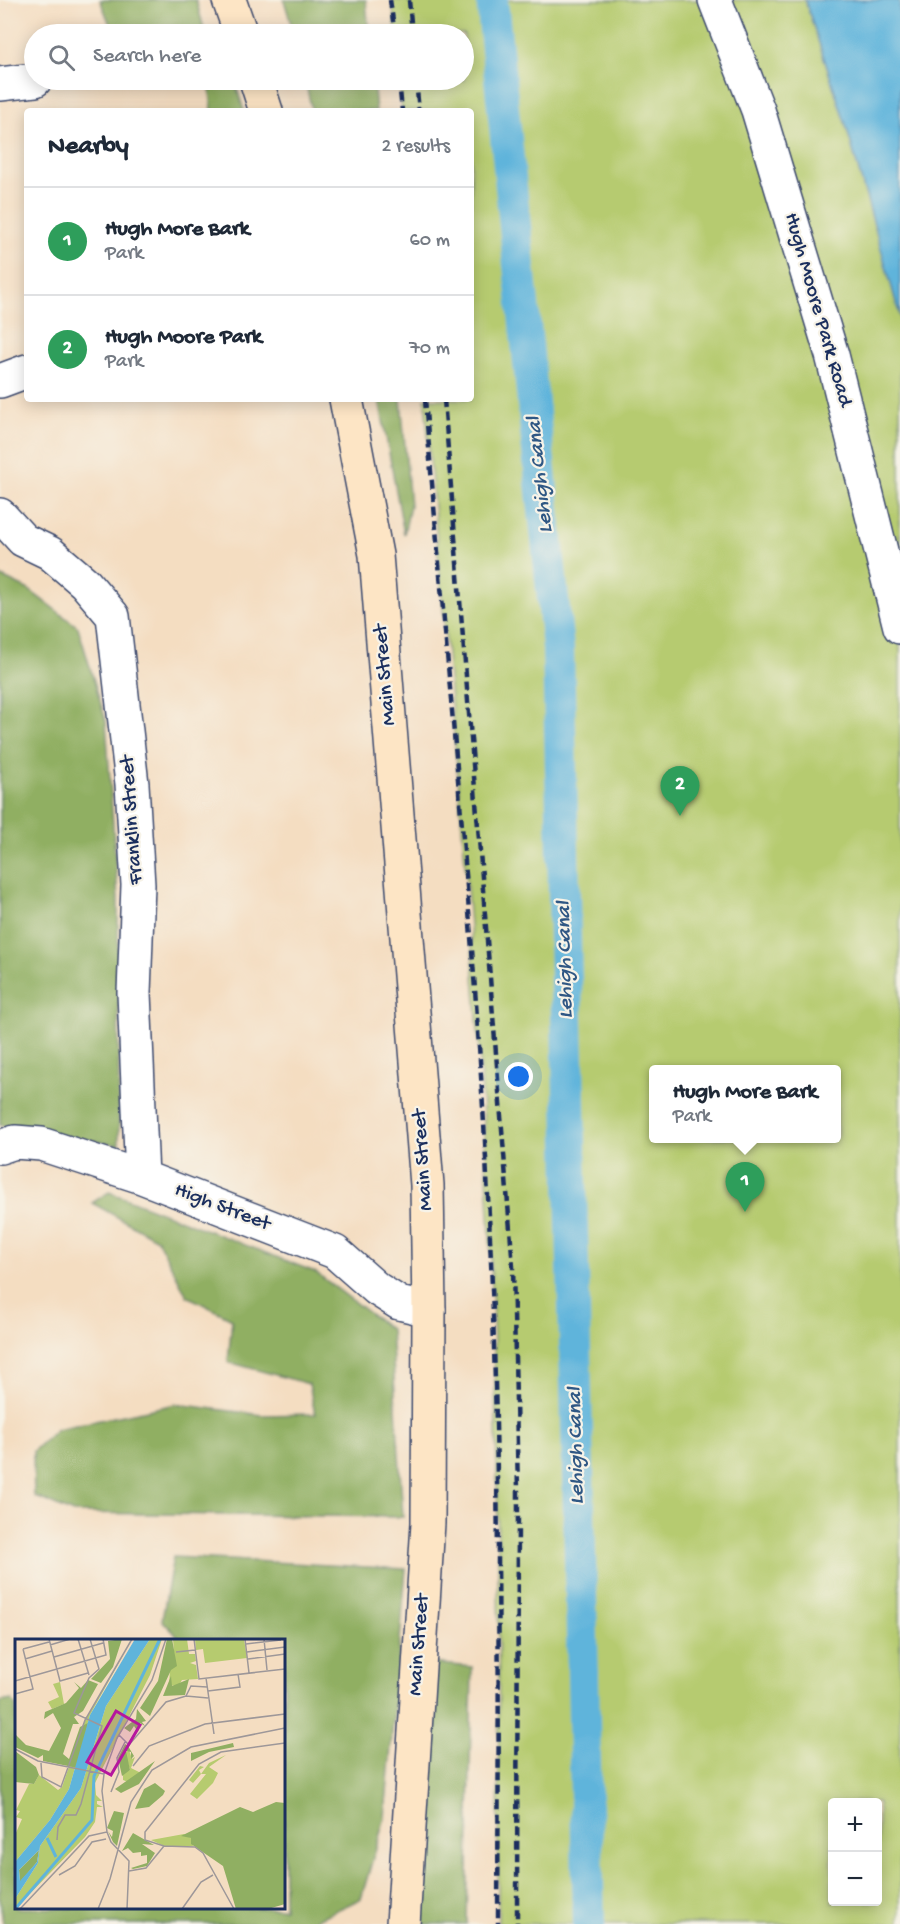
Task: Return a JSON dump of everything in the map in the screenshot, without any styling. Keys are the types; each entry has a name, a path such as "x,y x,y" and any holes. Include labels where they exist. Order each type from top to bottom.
{"street":[{"path":"229,0 237,24"},
{"name":"Hugh Moore Park Road","path":"715,0 758,110 832,355 900,627"},
{"path":"0,84 24,81"},
{"path":"259,90 265,108"},
{"path":"0,381 24,372"},
{"name":"Main Street","path":"347,402 376,555 427,1185 428,1523 403,1924"},
{"name":"Franklin Street","path":"0,515 23,540 50,553 85,583 113,616 132,784 138,885 134,993 142,1177"},
{"name":"High Street","path":"0,1147 15,1142 41,1144 142,1177 335,1252 377,1290 399,1304 429,1310"}],"green space":[{"path":"100,0 196,0 203,24 110,24"},
{"path":"284,0 366,0 368,24 291,24"},
{"path":"392,0 805,0 845,122 900,316 900,1924 498,1924 498,1526 495,1367 487,1176 472,954 425,402 474,402 474,108 402,108 400,90 474,90 474,24 395,24"},
{"path":"210,90 237,90 243,108 212,108"},
{"path":"307,90 374,90 376,108 311,108"},
{"path":"380,402 401,402 410,506 404,534"},
{"path":"0,576 29,590 78,627 106,721 118,899 119,1145 0,1125"},
{"path":"109,1192 315,1272 391,1330 403,1517 73,1513 34,1496 33,1451 57,1429 176,1404 262,1415 315,1414 309,1384 228,1362 232,1319 187,1296 157,1239 92,1203"},
{"path":"173,1557 406,1569 385,1817 361,1899 306,1924 3,1924 0,1899 0,1702 12,1700 15,1704 15,1909 285,1909 285,1639 180,1639 162,1620"},
{"path":"431,1663 472,1667 467,1924 420,1924"}],"water":[{"path":"805,0 900,0 900,316 845,122"}],"waterway":[{"name":"Lehigh Canal","path":"492,0 558,648 589,1924"}],"railway":[{"path":"390,0 394,24"},
{"path":"409,0 411,24"},
{"path":"400,90 402,108"},
{"path":"417,90 419,108"},
{"path":"425,402 472,954 487,1176 495,1367 498,1526 498,1924"},
{"path":"444,402 513,1267 518,1490 517,1924"}],"place":[{"name":"Hugh Moore Park","path":"680,816"},
{"name":"Hugh More Bark","path":"745,1212"}]}
